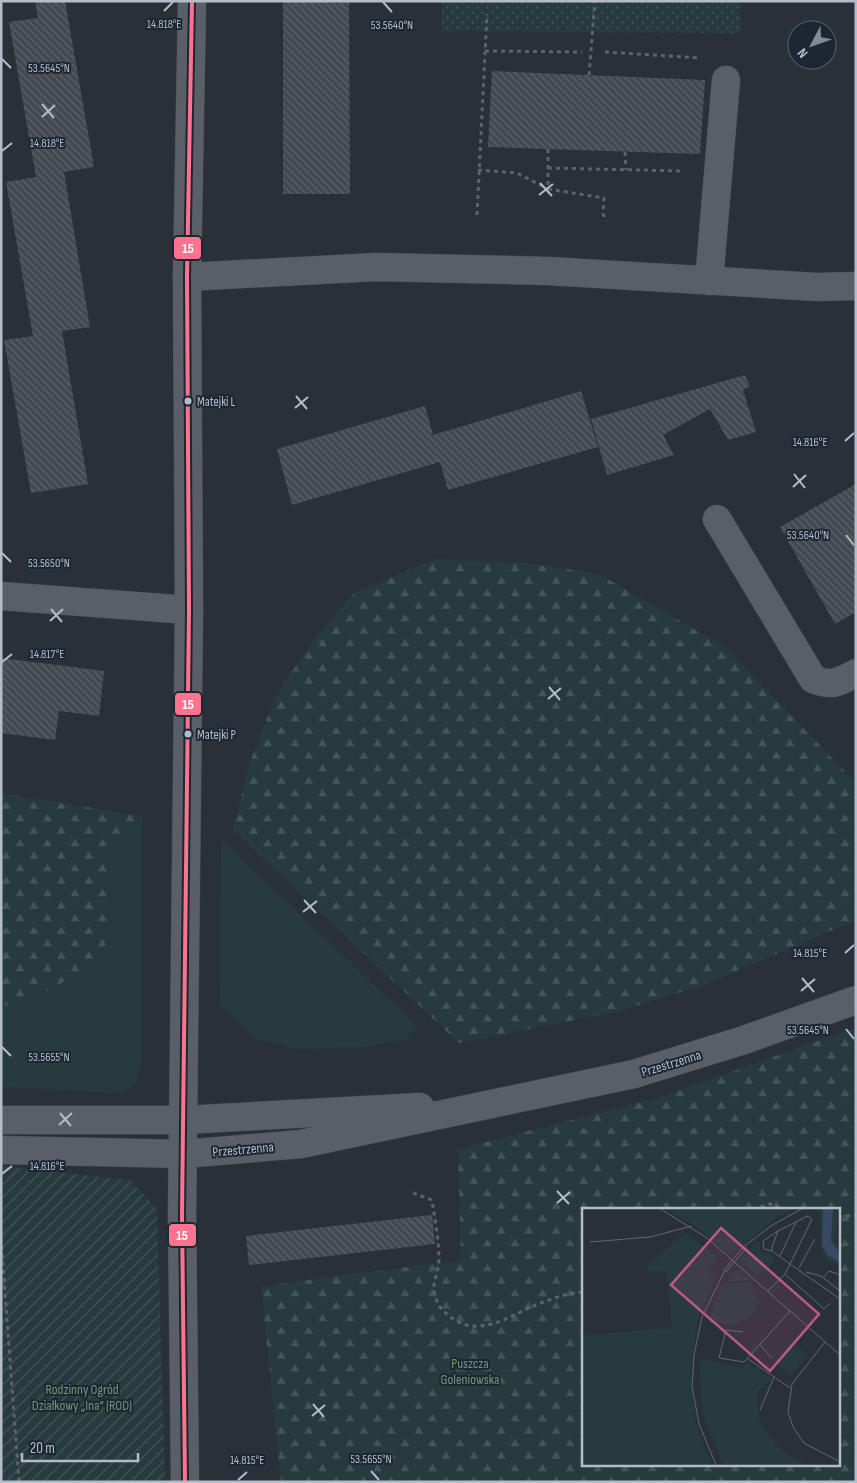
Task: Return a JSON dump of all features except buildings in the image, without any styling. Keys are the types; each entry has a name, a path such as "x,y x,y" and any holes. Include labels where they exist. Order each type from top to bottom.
{"street":[{"path":"184,1482 184,1120 189,610 187,277 192,1"},
{"path":"709,281 726,80"},
{"path":"187,277 376,267 548,271 817,287 856,286"},
{"path":"717,519 813,679 825,684 837,682 856,673"},
{"path":"1,596 189,610"},
{"name":"Przestrzenna","path":"1,1150 184,1154 301,1144 634,1074 744,1040 856,1000"},
{"name":"Przestrzenna","path":"1,1120 184,1120 482,1105"}],"path":[{"path":"589,75 595,1"},
{"path":"477,215 487,14"},
{"path":"485,51 582,52"},
{"path":"605,52 726,60 726,80"},
{"path":"548,149 548,190"},
{"path":"625,152 626,170"},
{"path":"548,168 685,171"},
{"path":"478,170 517,173 548,190 604,198 603,214 606,221"},
{"path":"218,402 235,400"},
{"path":"413,1193 432,1200 439,1250 439,1270 433,1288 438,1306 455,1321 476,1328 504,1322 535,1306 569,1293 582,1292"},
{"path":"756,1208 770,1204 780,1208"},
{"path":"840,1217 856,1215"},
{"path":"1,1238 19,1482"}],"green space":[{"path":"442,1 740,1 740,33 442,31"},
{"path":"435,559 527,563 599,574 725,647 856,783 856,920 701,986 616,1012 459,1043 233,830 249,765 276,695 314,639 354,593"},
{"path":"1,793 142,816 120,833 108,864 113,921 102,955 53,989 1,1007"},
{"path":"142,816 142,1057 135,1083 120,1092 111,1093 1,1087 1,1007 53,989 113,921 108,864 120,833"},
{"path":"221,839 417,1026 407,1040 363,1047 300,1049 256,1040 220,1005"},
{"name":"Puszcza Goleniowska","path":"856,1027 856,1482 281,1482 261,1286 461,1260 458,1149 658,1098"},
{"name":"Rodzinny Ogród Działkowy „Ina“ (ROD)","path":"1,1166 131,1180 157,1209 165,1482 1,1482"}],"transit line":[{"name":"15","path":"185,1482 182,1214 189,610 187,277 192,1"}],"place":[{"name":"Matejki L","path":"188,401"},
{"name":"Matejki P","path":"188,734"}]}
